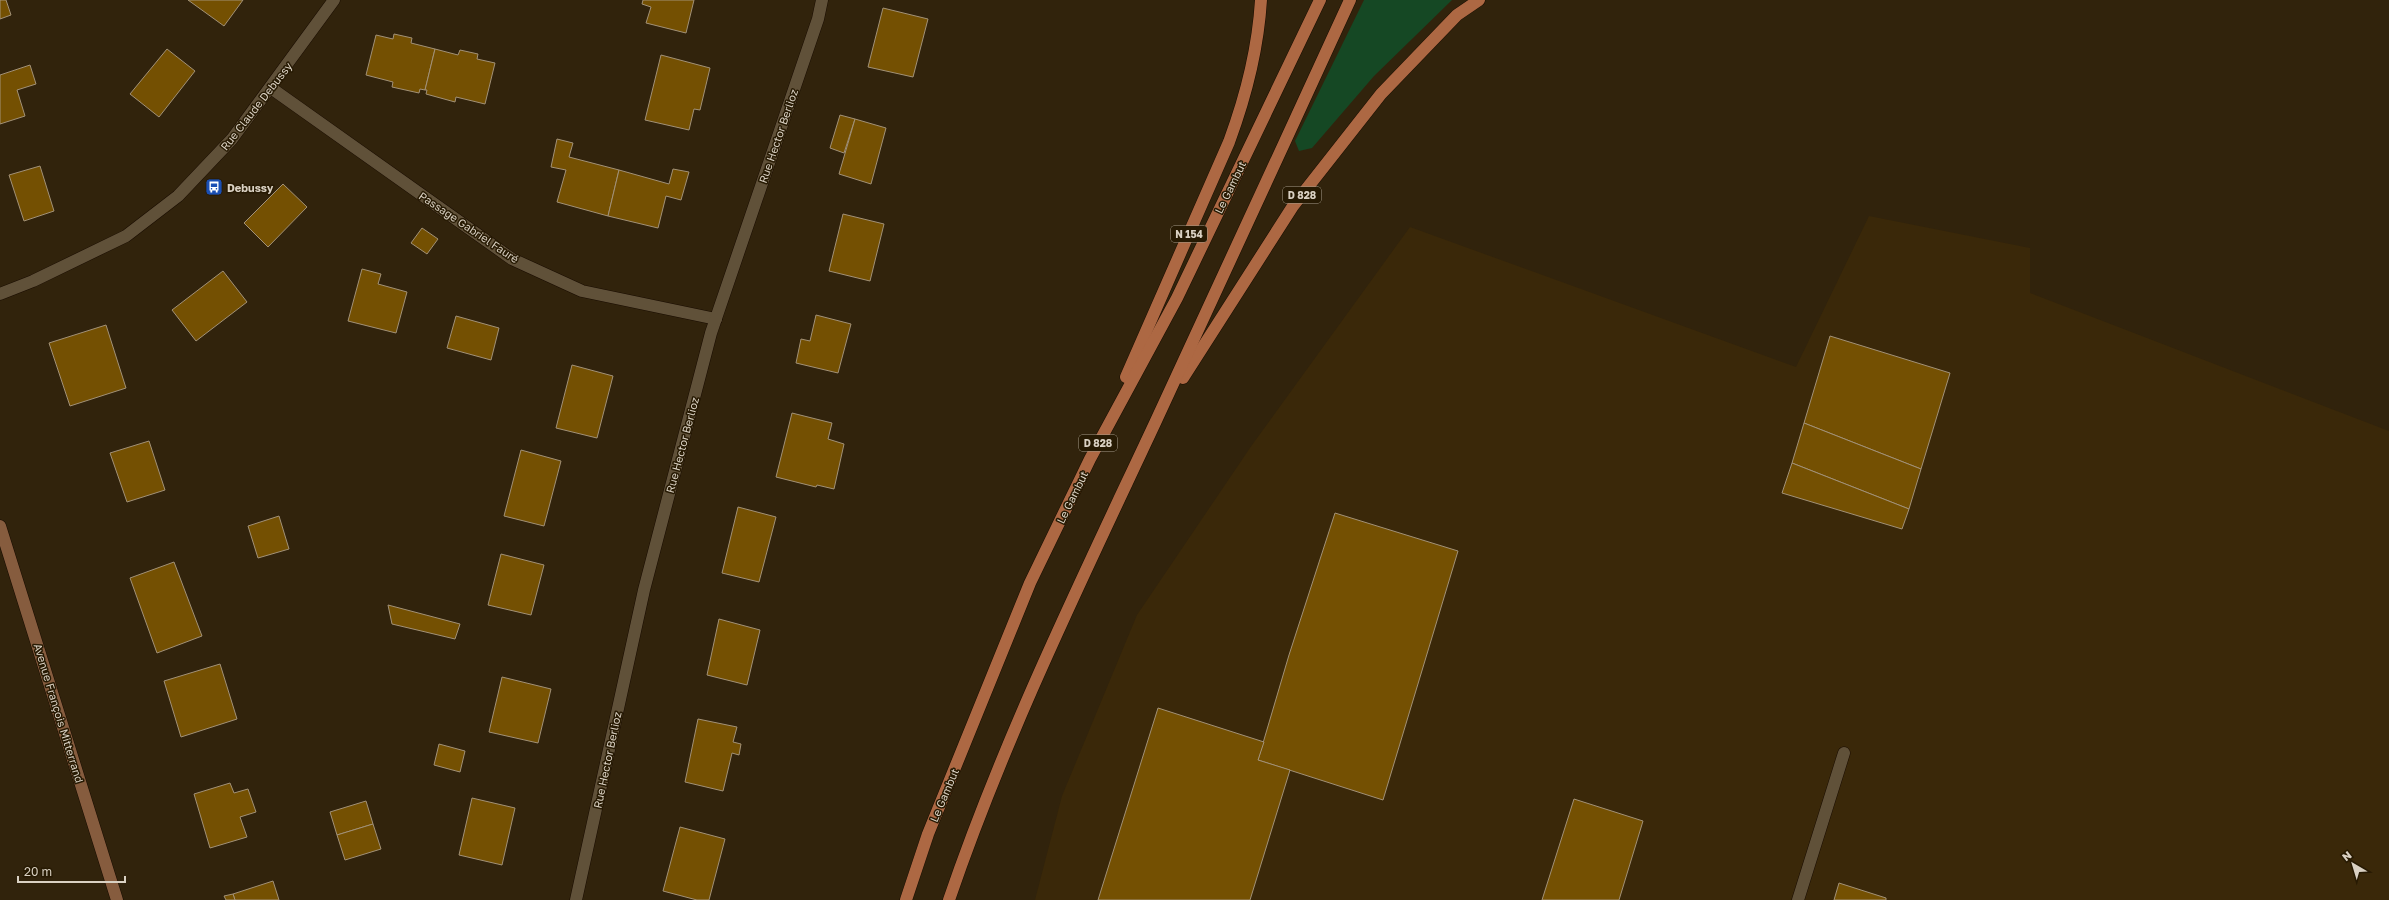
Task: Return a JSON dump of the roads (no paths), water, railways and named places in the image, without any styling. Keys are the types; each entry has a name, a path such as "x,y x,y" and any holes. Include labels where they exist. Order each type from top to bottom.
{"main road":[{"name":"N 154","path":"1090,459 1229,142 1243,102 1254,62 1261,0"},
{"name":"Le Gambut","path":"906,900 928,834 1030,583 1090,459 1177,298 1320,0"},
{"name":"D 828","path":"949,900 964,858 1016,729 1084,574 1350,0"},
{"name":"D 828","path":"1158,416 1293,206 1381,94 1458,15 1479,0"},
{"name":"Avenue François Mitterrand","path":"0,526 117,900"}],"street":[{"name":"Rue Claude Debussy","path":"0,294 33,281 126,236 178,196 232,139 334,0"},
{"name":"Rue Hector Berlioz","path":"576,900 644,590 716,319 818,19 822,0"},
{"name":"Passage Gabriel Fauré","path":"270,88 512,259 582,291 716,319"},
{"path":"1798,900 1844,753"}],"place":[{"name":"Debussy","path":"214,187"}]}
